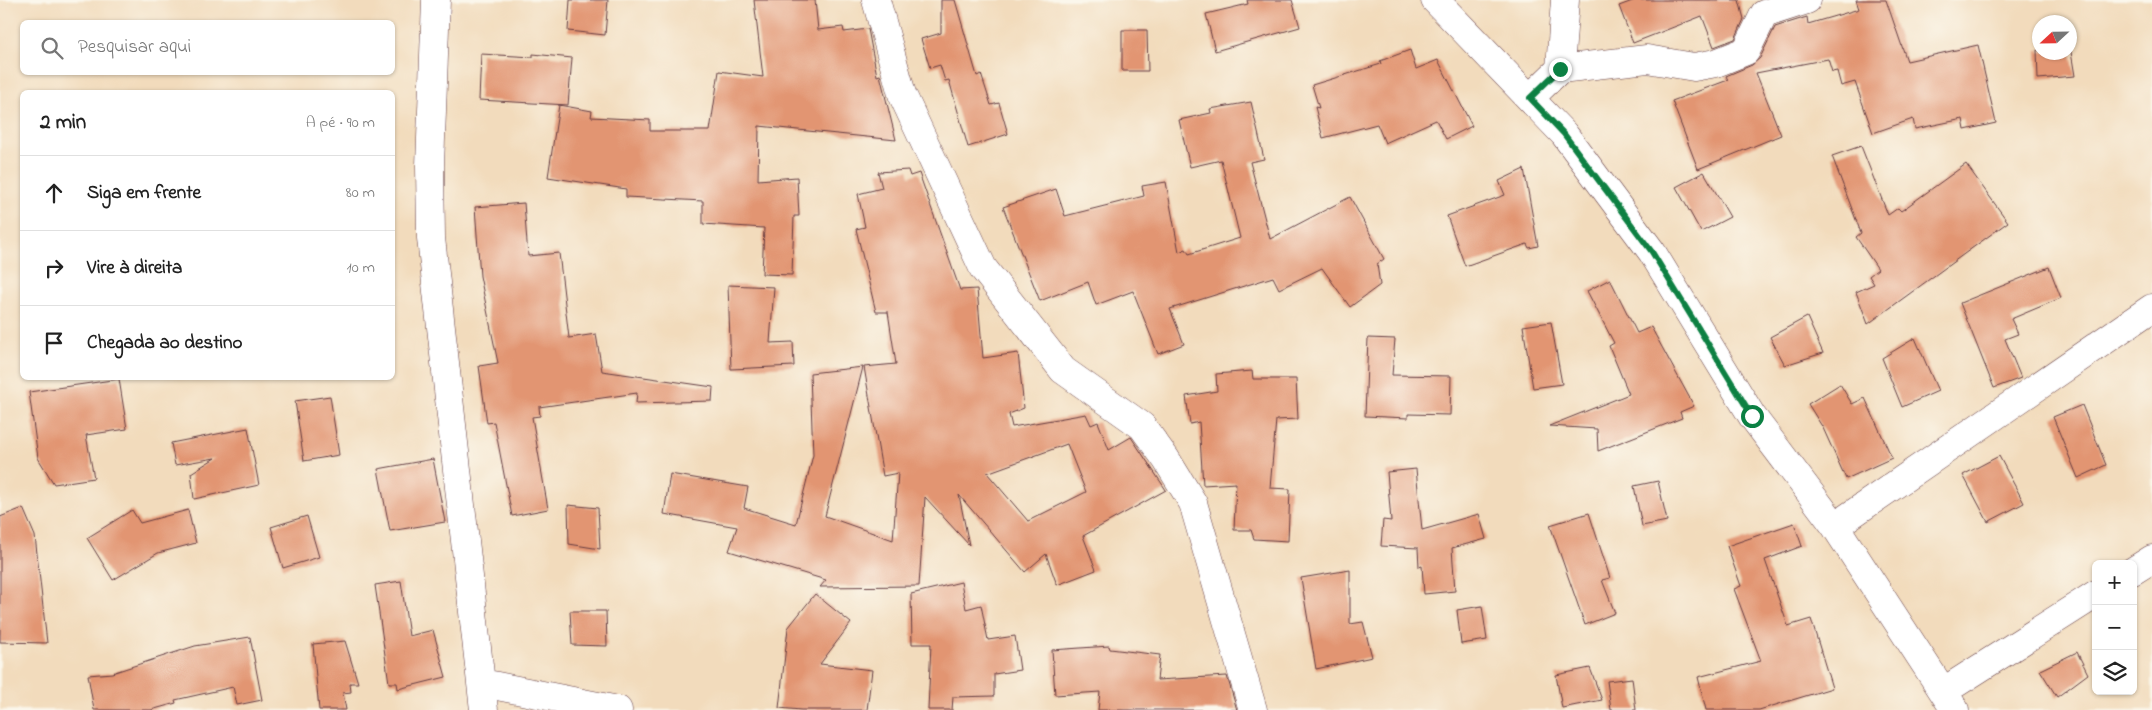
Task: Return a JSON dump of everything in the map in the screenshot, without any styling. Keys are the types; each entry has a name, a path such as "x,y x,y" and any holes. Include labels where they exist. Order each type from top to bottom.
{"street":[{"path":"436,0 430,166 430,238 484,710"},
{"path":"876,0 902,94 983,268 1063,370 1142,426 1166,459 1193,503 1253,710"},
{"path":"1435,0 1564,134 1652,252 1752,416 1835,526 1949,700 2092,597"},
{"path":"1560,69 1565,0"},
{"path":"1530,98 1560,69 1647,59 1694,67 1716,63 1746,51 1764,14 1807,0"},
{"path":"1835,526 2152,308"},
{"path":"2137,568 2152,559"},
{"path":"482,683 618,710"}],"building":[{"path":"570,0 608,0 605,35 568,31"},
{"path":"754,0 815,0 818,30 843,27 844,32 868,29 877,76 880,75 896,140 759,126 758,180 797,177 799,216 794,216 792,275 762,274 764,228 703,224 703,201 626,197 626,189 548,177 559,105 592,111 591,117 650,120 650,131 710,131 719,71 763,77"},
{"path":"941,0 955,0 977,76 981,74 991,105 999,103 1008,134 968,147 949,80 945,81 940,65 930,68 921,39 941,33"},
{"path":"1247,0 1292,0 1300,27 1215,51 1206,14 1248,4"},
{"path":"1635,0 1739,0 1744,19 1735,39 1714,47 1702,16 1633,43 1619,6"},
{"path":"1856,0 1886,0 1907,61 1978,45 1996,123 1965,130 1963,119 1915,129 1913,119 1873,133 1855,82 1841,86 1837,71 1832,72 1828,59 1756,73 1781,135 1698,169 1672,101 1728,80 1726,76 1752,65 1760,58 1775,27 1807,17 1808,24 1859,9"},
{"path":"1122,30 1147,30 1148,71 1122,71"},
{"path":"1410,50 1416,69 1438,60 1472,126 1446,139 1436,120 1385,143 1377,124 1323,138 1315,107 1319,108 1312,85 1381,64 1380,61"},
{"path":"481,54 533,57 533,54 572,58 568,105 479,100"},
{"path":"2037,60 2072,60 2075,76 2038,79"},
{"path":"1251,102 1264,159 1250,162 1270,239 1350,197 1384,259 1377,264 1380,285 1350,307 1322,268 1279,289 1273,277 1170,309 1184,344 1158,354 1133,291 1096,305 1088,282 1040,301 1003,207 1056,189 1065,216 1144,196 1142,186 1166,182 1179,252 1186,249 1189,254 1240,238 1221,160 1190,167 1179,120 1211,113 1210,109"},
{"path":"1861,146 1888,215 1898,208 1901,211 1966,164 2008,222 1868,324 1856,292 1874,284 1869,276 1878,269 1856,237 1861,233 1832,156"},
{"path":"1524,169 1538,246 1529,248 1527,244 1465,266 1447,216 1505,195 1499,181"},
{"path":"908,170 910,176 919,173 960,290 977,289 983,358 1018,353 1024,408 1009,414 1012,427 1086,414 1091,425 1098,422 1109,450 1131,437 1166,490 1083,536 1096,570 1057,585 1046,554 1025,572 959,495 969,545 925,497 919,586 820,587 826,580 729,551 737,527 664,514 670,474 748,487 744,508 796,524 813,455 810,373 863,367 825,516 893,540 898,473 883,476 864,367 896,364 888,312 876,312 856,229 865,227 858,194 882,188 878,172","holes":["1067,444 1086,492 1028,521 987,473"]},
{"path":"1704,172 1730,217 1701,232 1676,187"},
{"path":"524,203 528,256 559,253 569,338 596,334 602,371 713,387 712,401 636,403 637,393 539,407 540,416 532,417 548,509 512,516 494,422 487,423 479,366 498,363 480,276 475,207"},
{"path":"2049,267 2061,298 2011,319 2018,334 2005,339 2021,378 1994,388 1960,303"},
{"path":"1610,279 1637,333 1651,327 1694,406 1680,412 1682,418 1598,451 1597,429 1549,426 1629,394 1609,346 1614,343 1587,291"},
{"path":"728,285 774,287 770,343 793,342 794,366 731,369"},
{"path":"1807,317 1823,353 1785,365 1770,337"},
{"path":"1551,322 1562,384 1533,388 1523,326"},
{"path":"1368,338 1395,339 1392,375 1451,376 1450,415 1408,414 1408,418 1365,416"},
{"path":"1915,338 1938,391 1902,407 1882,358"},
{"path":"1252,371 1253,379 1296,379 1298,419 1276,420 1270,488 1290,489 1288,541 1254,539 1251,530 1234,530 1236,483 1203,485 1199,422 1190,424 1186,396 1217,391 1216,374"},
{"path":"119,380 127,429 86,435 94,478 54,484 38,458 29,392"},
{"path":"1840,384 1852,404 1865,398 1892,458 1846,479 1823,428 1808,404"},
{"path":"330,396 339,455 304,461 295,401"},
{"path":"2082,405 2106,465 2078,478 2053,417"},
{"path":"248,428 259,485 194,499 191,473 215,458 175,465 171,443"},
{"path":"1999,456 2024,503 1988,522 1963,475"},
{"path":"433,459 445,522 390,531 378,469"},
{"path":"1416,469 1422,530 1479,514 1486,539 1452,548 1455,591 1424,594 1422,566 1419,567 1418,548 1381,546 1383,520 1391,521 1387,472"},
{"path":"1658,481 1667,521 1642,526 1634,486"},
{"path":"568,505 598,508 600,549 569,544"},
{"path":"23,508 35,536 47,643 0,642 0,517"},
{"path":"132,510 140,523 188,510 196,543 158,553 113,580 87,538"},
{"path":"1589,513 1610,578 1602,580 1615,613 1585,625 1550,525"},
{"path":"307,516 319,557 283,568 271,527"},
{"path":"1794,523 1802,546 1765,560 1788,626 1811,619 1832,688 1759,710 1706,710 1698,677 1761,661 1734,589 1741,586 1727,546"},
{"path":"1350,570 1350,624 1363,622 1372,657 1316,669 1301,578"},
{"path":"401,581 409,636 433,630 446,677 398,689 397,683 389,683 375,585"},
{"path":"961,582 966,609 981,605 988,640 1015,636 1020,670 994,674 994,696 953,697 952,710 928,710 931,644 912,644 911,594"},
{"path":"815,594 851,623 820,664 872,670 867,710 779,708 788,628"},
{"path":"1482,606 1487,640 1461,644 1457,610"},
{"path":"570,611 606,611 607,646 572,645"},
{"path":"250,637 262,700 237,705 233,687 175,700 176,703 151,710 94,710 88,675 112,673 195,646"},
{"path":"345,641 358,683 350,683 351,692 343,693 346,710 319,710 313,644"},
{"path":"1109,646 1110,649 1160,655 1157,680 1227,676 1237,710 1098,710 1100,692 1055,695 1052,650"},
{"path":"2077,652 2088,674 2057,697 2040,670"},
{"path":"1590,668 1602,700 1562,708 1556,675"},
{"path":"1632,678 1636,710 1611,710 1607,681"}],"route":[{"path":"1560,69 1530,98 1564,134 1652,252 1752,416"}]}
